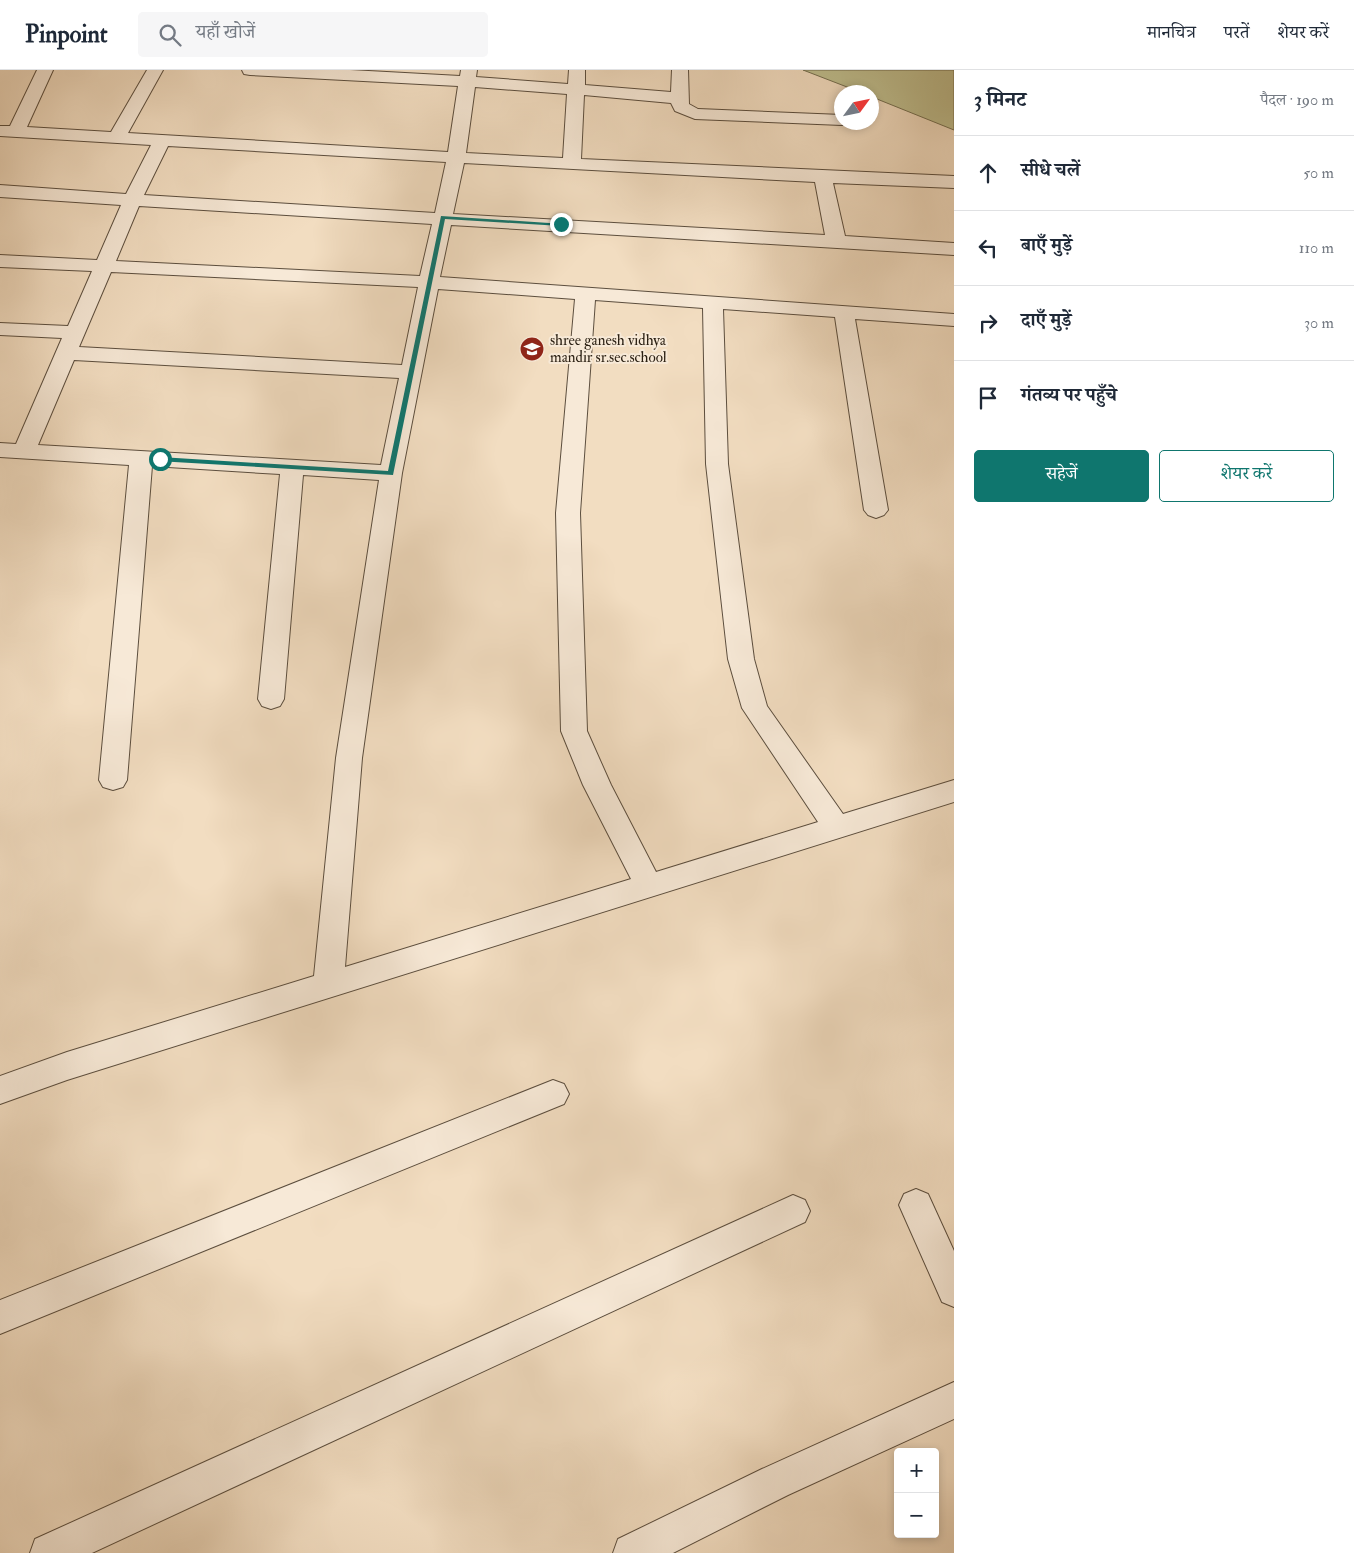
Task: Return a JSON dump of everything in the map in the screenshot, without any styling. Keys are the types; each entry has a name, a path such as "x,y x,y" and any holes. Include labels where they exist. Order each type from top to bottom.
{"street":[{"path":"45,70 8,131 572,164 954,182"},
{"path":"117,138 155,70"},
{"path":"252,70 468,76 576,90 679,98"},
{"path":"572,164 578,70"},
{"path":"680,70 679,98 681,106 695,114 834,120"},
{"path":"328,985 349,758 391,473 428,282 456,157 468,76"},
{"path":"24,451 132,201 162,140"},
{"path":"823,177 836,241"},
{"path":"0,191 132,201 443,217 954,249"},
{"path":"0,261 428,282 954,320"},
{"path":"584,293 568,513 574,731 597,785 650,886"},
{"path":"713,302 717,464 741,659 755,708 837,828"},
{"path":"844,312 876,510"},
{"path":"0,329 75,333"},
{"path":"66,353 411,372"},
{"path":"0,450 391,473"},
{"path":"113,780 141,458"},
{"path":"271,699 292,467"},
{"path":"0,1090 77,1063 954,791"},
{"path":"0,1317 552,1094"},
{"path":"916,1205 954,1290"},
{"path":"49,1553 793,1211"},
{"path":"632,1553 775,1482 954,1400"}],"green space":[{"path":"803,70 954,70 954,130 879,100 879,85 842,85"}],"place":[{"name":"shree ganesh vidhya mandir sr.sec.school","path":"532,349"}],"route":[{"path":"160,459 391,473 428,282 443,217 561,224"}]}
